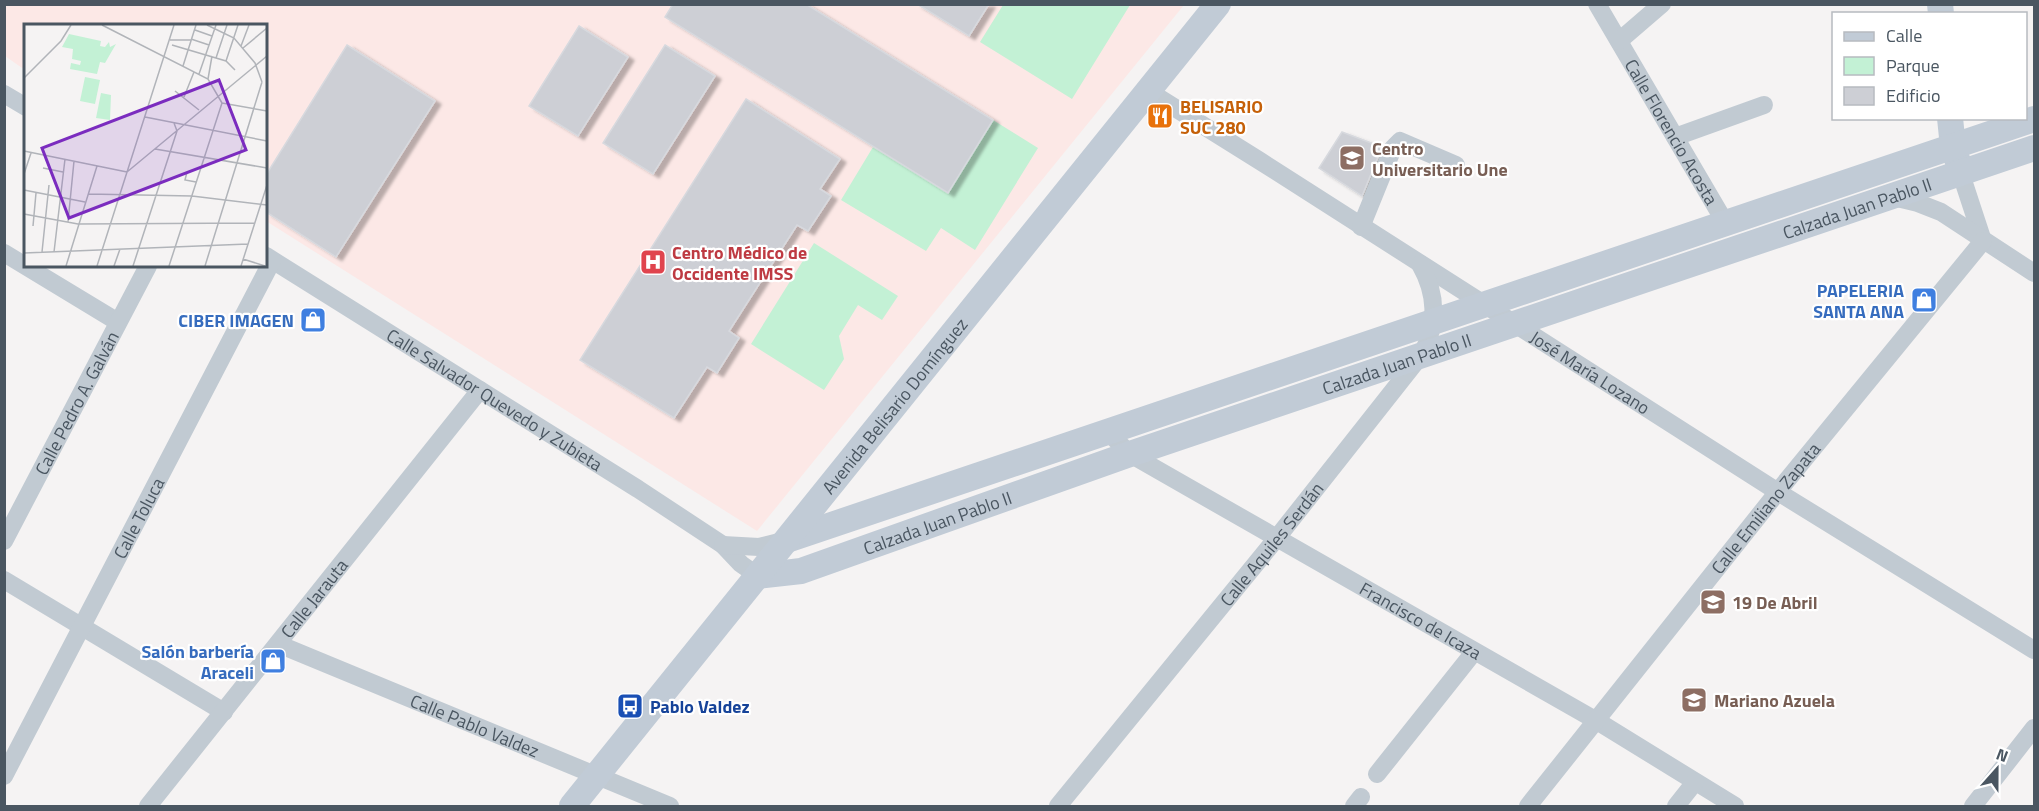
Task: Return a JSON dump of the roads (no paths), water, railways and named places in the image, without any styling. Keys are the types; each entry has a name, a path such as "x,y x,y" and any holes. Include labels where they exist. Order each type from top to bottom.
{"main road":[{"name":"Avenida Belisario Domínguez","path":"572,807 1218,4"},
{"name":"Calzada Juan Pablo II","path":"787,540 2034,119"},
{"path":"1950,120 1953,147 1961,174"},
{"name":"Calzada Juan Pablo II","path":"758,576 801,571 1130,454 2034,148"}],"street":[{"name":"Calle Florencio Acosta","path":"1597,4 1726,224"},
{"path":"1619,41 1662,4"},
{"name":"José María Lozano","path":"1148,91 1260,160 1361,227 1778,492 2034,650"},
{"path":"4,94 24,106"},
{"path":"1675,137 1764,105"},
{"path":"1361,227 1394,148 1400,141 1456,165"},
{"path":"1961,174 1983,241"},
{"path":"1893,197 1941,212 2034,273"},
{"name":"Calle Emiliano Zapata","path":"1528,807 1778,492 1983,241"},
{"path":"4,253 24,265"},
{"name":"Calle Salvador Quevedo y Zubieta","path":"269,259 639,489 723,545 741,564 758,576"},
{"name":"Calle Aquiles Serdán","path":"1058,807 1276,539 1422,354 1430,339 1434,322 1432,292 1419,264"},
{"path":"27,267 118,322"},
{"name":"Calle Pedro A. Galván","path":"4,541 147,267"},
{"name":"Calle Toluca","path":"4,776 265,267"},
{"name":"Calle Jarauta","path":"148,807 480,390"},
{"name":"Francisco de Icaza","path":"1108,432 1130,454 1597,721 1735,807"},
{"path":"723,545 759,547 787,540"},
{"path":"4,580 224,712"},
{"name":"Calle Pablo Valdez","path":"278,644 670,807"},
{"path":"1377,774 1474,652"},
{"path":"1973,807 2034,728"},
{"path":"1676,807 1695,782"}],"place":[{"name":"BELISARIO SUC 280","path":"1160,116"},
{"name":"Centro Universitario Une","path":"1352,158"},
{"name":"Centro Médico de Occidente IMSS","path":"653,262"},
{"name":"PAPELERIA SANTA ANA","path":"1924,300"},
{"name":"CIBER IMAGEN","path":"313,320"},
{"name":"19 De Abril","path":"1713,602"},
{"name":"Salón barbería Araceli","path":"273,661"},
{"name":"Mariano Azuela","path":"1694,700"},
{"name":"Pablo Valdez","path":"630,706"}]}
